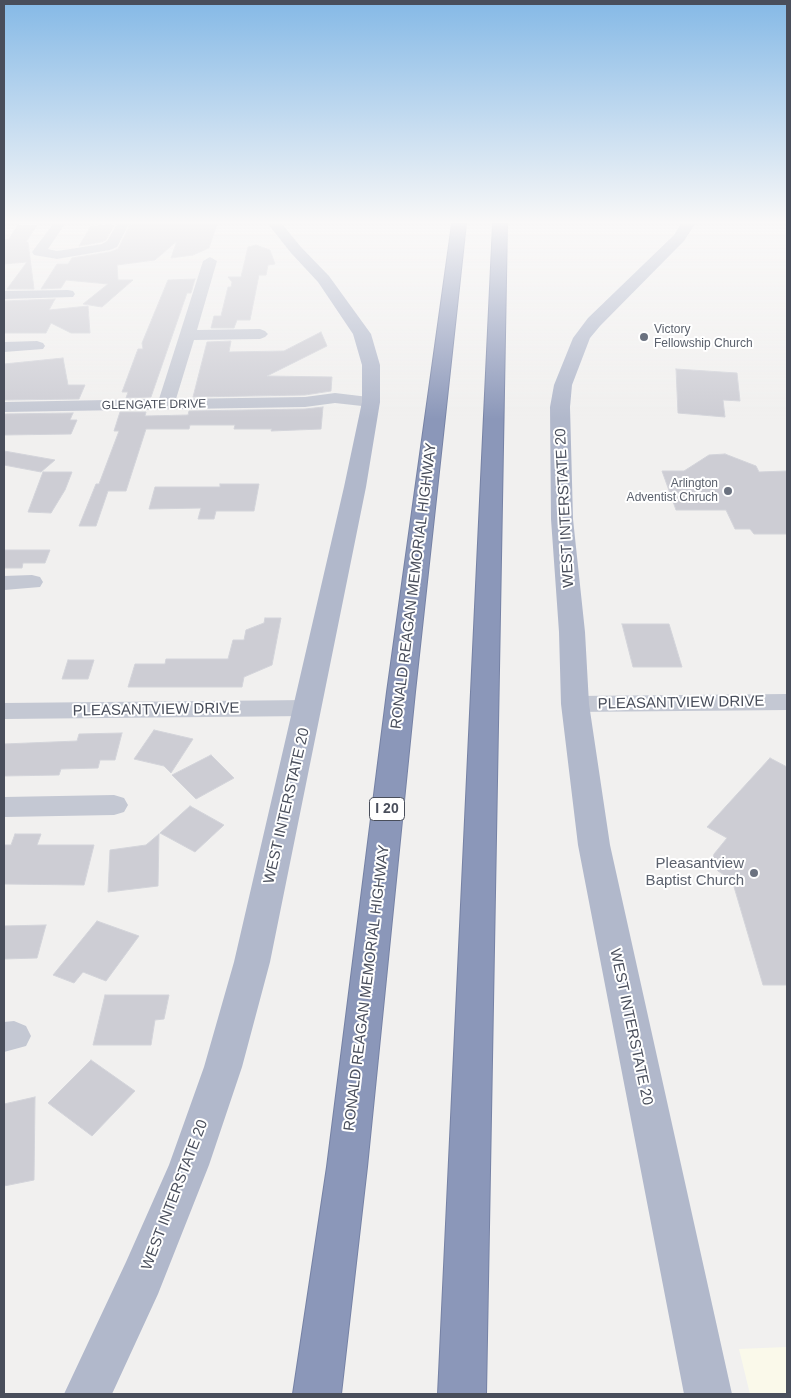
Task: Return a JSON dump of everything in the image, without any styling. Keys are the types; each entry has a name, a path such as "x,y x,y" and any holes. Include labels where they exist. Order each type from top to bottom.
{"highway":[{"name":"RONALD REAGAN MEMORIAL HIGHWAY","path":"317,1394 451,289"},
{"path":"462,1394 498,289"}],"main road":[{"name":"WEST INTERSTATE 20","path":"88,1394 146,1269 188,1165 223,1067 252,962 308,708 356,487 371,402 371,365 362,334 331,289"},
{"name":"WEST INTERSTATE 20","path":"627,289 594,322 582,338 563,385 560,407 562,519 572,632 575,704 594,845 708,1394"}],"street":[{"path":"166,405 202,289"},
{"path":"4,295 68,294"},
{"path":"188,335 260,334"},
{"path":"4,347 37,346"},
{"name":"GLENGATE DRIVE","path":"4,407 371,402"},
{"path":"4,583 32,582"},
{"name":"PLEASANTVIEW DRIVE","path":"575,704 787,702"},
{"name":"PLEASANTVIEW DRIVE","path":"4,711 308,708"},
{"path":"4,807 114,805"}],"shaded area":[{"path":"787,1347 787,1394 750,1394 739,1349"}],"building":[{"path":"101,289 122,289 102,307 83,304"},
{"path":"164,289 192,289 191,293 187,293 151,397 126,398 128,392 122,392 138,349 143,349 142,343"},
{"path":"227,289 256,289 250,320 237,320 234,328 211,328 214,316 221,316"},
{"path":"55,299 49,310 88,306 90,333 71,333 51,323 46,333 4,333 4,301"},
{"path":"321,332 327,346 267,376 332,377 331,391 305,395 193,397 207,342 231,341 229,352 284,351"},
{"path":"63,358 68,385 85,385 79,399 4,400 4,364"},
{"path":"676,369 737,373 740,401 723,400 725,417 678,413"},
{"path":"323,407 321,429 271,431 272,429 234,429 235,425 190,425 189,429 146,429 126,491 108,491 96,526 79,526 96,484 99,484 119,431 114,431 120,412 146,412 145,416 188,415 189,411"},
{"path":"73,413 70,420 77,420 71,434 4,435 4,414"},
{"path":"4,451 55,460 41,472 4,465"},
{"name":"Arlington Adventist Chruch","path":"725,454 756,466 759,472 787,471 787,534 754,534 750,529 735,529 726,510 676,510 662,471 684,471 709,455"},
{"path":"43,472 72,472 65,490 51,513 28,512"},
{"path":"220,484 259,484 254,511 216,511 214,519 198,519 201,508 149,509 155,487 220,487"},
{"path":"4,550 50,550 45,563 23,563 22,568 4,568"},
{"path":"265,618 281,618 272,665 244,677 242,687 128,687 135,664 165,664 166,659 228,659 233,640 244,640 246,630 264,623"},
{"path":"622,624 669,624 682,667 633,667"},
{"path":"68,660 94,660 88,679 62,679"},
{"path":"154,730 193,739 171,773 164,766 134,759"},
{"path":"122,733 115,760 100,760 98,768 61,769 59,775 4,776 4,744 77,741 79,734"},
{"path":"211,755 234,778 196,799 172,775"},
{"name":"Pleasantview Baptist Church","path":"770,758 787,767 787,985 763,985 732,880 718,871 713,859 714,854 727,838 707,827"},
{"path":"190,806 224,825 195,852 160,833"},
{"path":"15,834 41,834 37,845 94,845 84,885 4,884 4,845 11,845"},
{"path":"159,834 158,886 108,892 110,850 146,845"},
{"path":"97,921 139,936 106,981 83,972 74,983 53,975"},
{"path":"46,925 37,958 4,959 4,926"},
{"path":"105,995 169,995 164,1019 155,1020 151,1045 93,1045"},
{"path":"91,1060 135,1091 92,1136 48,1103"},
{"path":"35,1097 34,1180 4,1186 4,1104"}],"place":[{"name":"Victory Fellowship Church","path":"644,337"},
{"name":"Arlington Adventist Chruch","path":"728,491"},
{"name":"Pleasantview Baptist Church","path":"754,873"}]}
